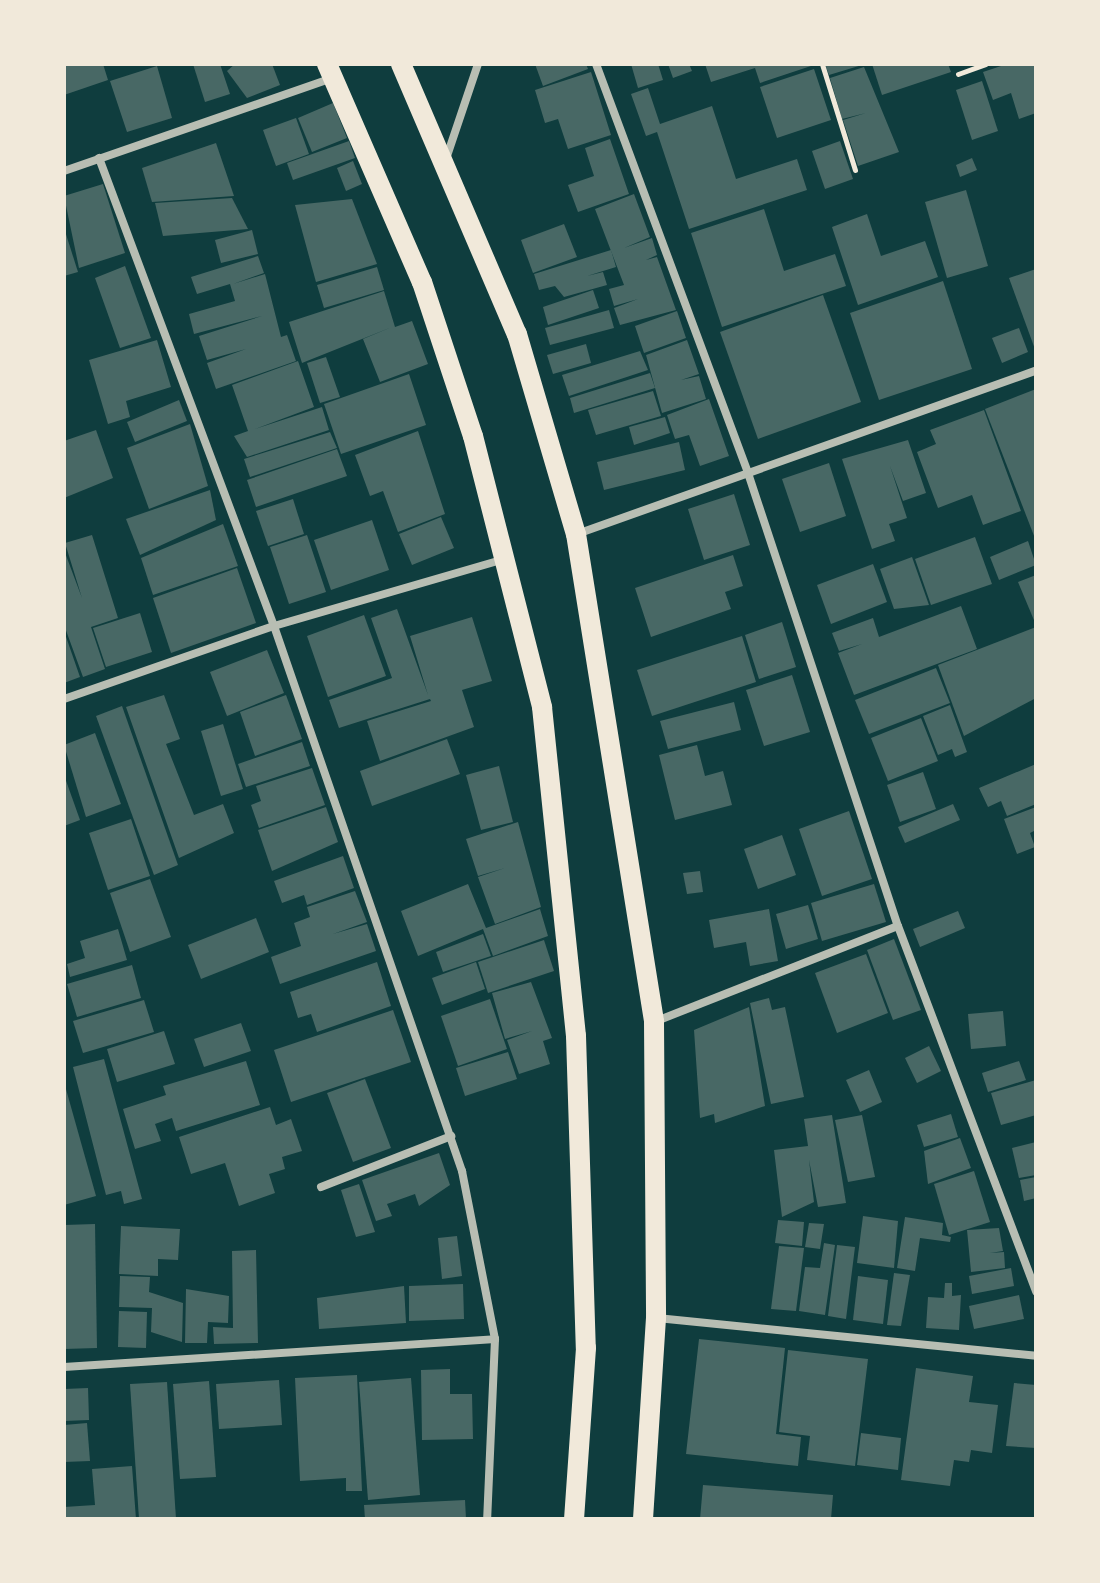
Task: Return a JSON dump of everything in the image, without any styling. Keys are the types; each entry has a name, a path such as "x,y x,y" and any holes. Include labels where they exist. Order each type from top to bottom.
{"main road":[{"path":"401,64 446,160 517,334 576,534 654,1022 656,1318 643,1519"},
{"path":"330,71 422,282 507,559 542,707 576,1036 586,1348 574,1519"}],"street":[{"path":"446,160 478,64"},
{"path":"596,64 748,473 898,926 1036,1292"},
{"path":"64,171 330,71"},
{"path":"99,158 274,626 451,1136 495,1339 487,1519"},
{"path":"576,534 1036,371"},
{"path":"64,699 274,626 507,559"},
{"path":"654,1022 898,926"},
{"path":"321,1187 451,1136"},
{"path":"656,1318 1036,1356"},
{"path":"64,1367 495,1339"}],"path":[{"path":"822,64 855,170"},
{"path":"958,74 985,64"}],"building":[{"path":"64,64 103,64 108,80 64,95"},
{"path":"193,64 220,64 230,94 205,102"},
{"path":"235,64 272,64 280,85 247,98 227,71"},
{"path":"535,64 586,64 588,69 543,86"},
{"path":"631,64 658,64 663,80 638,88"},
{"path":"668,64 689,64 692,71 673,78"},
{"path":"705,64 814,65 760,83 755,68 711,82"},
{"path":"825,64 862,64 862,65 829,75"},
{"path":"872,64 948,64 951,72 882,95"},
{"path":"1007,64 1034,64 1036,113 1019,119 1011,93 993,100 983,72"},
{"path":"157,66 172,118 127,132 110,81"},
{"path":"864,67 899,152 858,166 843,120 866,113 842,119 830,78"},
{"path":"814,69 831,120 777,138 760,87"},
{"path":"591,72 611,135 568,149 558,119 545,123 535,90"},
{"path":"982,81 998,131 972,140 956,90"},
{"path":"648,88 660,124 712,106 736,179 797,159 807,190 689,229 657,132 646,136 631,94"},
{"path":"333,103 347,138 312,152 298,118"},
{"path":"296,118 309,154 276,166 263,130"},
{"path":"610,139 629,194 578,212 568,185 594,176 585,148"},
{"path":"349,141 355,158 293,180 287,163"},
{"path":"840,141 853,179 825,189 812,151"},
{"path":"216,143 234,196 152,202 142,168"},
{"path":"972,158 977,170 960,177 956,165"},
{"path":"353,161 362,184 346,191 337,168"},
{"path":"103,184 125,253 79,268 64,196"},
{"path":"966,190 988,266 947,278 925,202"},
{"path":"634,194 650,237 624,248 652,238 657,255 646,260 657,257 676,310 620,325 614,308 638,299 614,306 609,289 624,285 595,209"},
{"path":"232,198 248,229 163,236 155,203"},
{"path":"352,199 377,264 316,282 295,205"},
{"path":"764,209 784,271 835,254 846,286 722,327 691,233"},
{"path":"867,214 881,256 925,241 938,277 858,305 832,227"},
{"path":"564,224 577,257 533,273 521,240"},
{"path":"64,228 78,272 64,276"},
{"path":"252,230 258,254 221,263 215,240"},
{"path":"611,250 616,267 587,276 603,272 607,285 564,297 555,286 539,290 534,274"},
{"path":"258,256 264,273 233,284 265,274 281,337 287,335 296,361 216,389 207,363 246,349 207,360 199,336 262,316 194,334 189,314 235,301 230,284 197,294 191,277"},
{"path":"125,266 151,338 120,348 95,278"},
{"path":"377,267 384,290 324,308 317,285"},
{"path":"1036,269 1036,352 1009,278"},
{"path":"943,281 972,369 879,400 850,313"},
{"path":"593,290 599,308 548,325 543,307"},
{"path":"384,291 395,327 412,321 428,364 380,382 363,339 392,327 302,363 289,322"},
{"path":"823,295 861,402 758,439 720,332"},
{"path":"609,310 614,328 550,345 545,328"},
{"path":"677,311 686,338 644,353 635,326"},
{"path":"1019,328 1028,352 1002,363 992,338"},
{"path":"157,340 171,387 126,401 130,417 108,424 89,360"},
{"path":"687,340 699,374 681,380 699,376 706,399 662,413 646,355"},
{"path":"586,344 591,363 553,374 547,355"},
{"path":"640,351 648,370 569,396 562,375"},
{"path":"326,357 340,397 320,403 307,363"},
{"path":"298,361 314,407 255,429 322,407 329,430 247,457 234,436 248,431 232,385"},
{"path":"650,373 655,388 574,413 570,398"},
{"path":"409,374 426,425 341,454 324,404"},
{"path":"1036,389 1036,541 985,409"},
{"path":"653,391 661,416 596,435 588,410"},
{"path":"709,399 729,456 700,466 689,435 675,439 667,415"},
{"path":"179,400 187,421 135,442 127,422"},
{"path":"984,410 1021,511 983,525 972,495 938,508 917,452 936,444 930,430"},
{"path":"665,417 670,433 634,445 629,427"},
{"path":"190,424 208,486 149,509 127,448"},
{"path":"96,430 113,478 64,498 64,441"},
{"path":"418,431 445,514 398,532 383,491 370,496 355,455"},
{"path":"330,432 337,448 250,477 244,459"},
{"path":"908,440 926,493 903,501 890,466 907,518 889,524 895,541 872,549 842,459"},
{"path":"679,442 685,470 604,490 597,462"},
{"path":"337,449 347,476 256,507 247,480"},
{"path":"829,463 846,516 800,532 782,479"},
{"path":"210,490 216,520 140,555 126,519"},
{"path":"734,494 750,545 704,560 688,509"},
{"path":"293,499 304,534 268,546 256,511"},
{"path":"441,517 454,548 412,565 399,534"},
{"path":"372,520 389,570 331,590 314,540"},
{"path":"223,524 238,566 153,595 141,558"},
{"path":"92,535 118,618 91,627 105,669 83,677 64,625 64,550 82,598 65,543"},
{"path":"307,535 326,592 289,604 270,547"},
{"path":"975,537 992,584 931,605 915,559"},
{"path":"1028,541 1036,565 999,580 990,557"},
{"path":"733,555 743,586 725,592 731,609 651,637 635,588"},
{"path":"912,557 929,605 894,609 880,569"},
{"path":"873,564 887,602 831,624 817,585"},
{"path":"237,568 256,623 171,653 153,598"},
{"path":"1036,575 1036,625 1018,582"},
{"path":"961,606 977,649 854,695 838,653 862,644 839,651 832,633 873,618 879,637"},
{"path":"397,609 428,695 410,636 472,617 492,681 462,690 474,727 380,761 367,721 430,699 339,728 329,700 392,678 371,618"},
{"path":"140,613 152,652 106,667 93,628"},
{"path":"364,615 386,676 328,697 307,636"},
{"path":"782,622 796,667 759,679 745,635"},
{"path":"1036,627 1036,698 964,736 938,665"},
{"path":"64,631 80,677 64,683"},
{"path":"742,636 756,682 652,716 637,670"},
{"path":"267,650 284,693 227,716 210,672"},
{"path":"936,668 950,703 869,734 855,700"},
{"path":"792,675 810,732 764,746 746,690"},
{"path":"164,695 180,739 166,744 194,815 223,804 234,833 179,858 126,707"},
{"path":"286,695 302,739 255,756 240,712"},
{"path":"734,702 741,730 668,749 660,721"},
{"path":"950,705 967,752 955,757 952,749 938,755 923,716"},
{"path":"122,706 178,865 154,875 96,716"},
{"path":"921,718 938,761 888,781 871,738"},
{"path":"223,724 243,789 221,796 201,731"},
{"path":"95,733 121,804 86,817 64,745"},
{"path":"447,739 460,774 372,806 360,771"},
{"path":"302,742 310,766 246,787 238,764"},
{"path":"697,745 705,776 723,771 732,805 675,820 659,755"},
{"path":"1036,764 1036,804 1007,816 1001,801 988,807 979,788"},
{"path":"499,766 513,822 481,830 466,775"},
{"path":"312,768 325,805 259,828 251,805 261,801 256,786"},
{"path":"923,772 936,809 900,822 887,785"},
{"path":"64,775 80,820 64,826"},
{"path":"953,804 960,820 905,843 898,827"},
{"path":"326,807 338,842 272,871 258,830"},
{"path":"1036,807 1036,830 1030,833 1035,847 1017,854 1004,819"},
{"path":"849,811 872,879 822,896 799,829"},
{"path":"131,819 150,876 108,890 89,833"},
{"path":"518,822 541,907 495,924 478,877 505,868 478,876 466,839"},
{"path":"782,835 796,875 758,889 744,849"},
{"path":"343,856 354,888 307,905 304,895 282,903 274,881"},
{"path":"700,871 703,892 687,894 683,873"},
{"path":"150,879 171,937 130,952 110,893"},
{"path":"468,884 486,928 540,909 548,936 493,956 483,929 418,956 401,911"},
{"path":"874,884 886,922 822,941 811,903"},
{"path":"355,891 367,922 333,934 367,924 376,951 280,984 271,957 301,946 294,923 310,917 307,907"},
{"path":"808,905 818,939 786,949 776,914"},
{"path":"769,909 778,961 750,966 746,942 714,948 709,920"},
{"path":"958,911 965,928 920,947 913,929"},
{"path":"256,918 269,952 201,979 188,945"},
{"path":"118,929 127,960 70,977 67,964 85,958 80,941"},
{"path":"483,934 491,956 443,972 436,952"},
{"path":"894,939 921,1010 893,1020 867,950"},
{"path":"544,940 554,971 488,993 478,962"},
{"path":"866,954 888,1013 837,1033 815,973"},
{"path":"377,962 391,1006 317,1032 311,1014 298,1018 290,992"},
{"path":"476,962 485,989 442,1005 432,978"},
{"path":"132,965 141,998 77,1017 67,984"},
{"path":"531,982 552,1038 543,1041 550,1064 519,1074 507,1040 532,1031 505,1039 492,993"},
{"path":"769,998 772,1010 785,1007 804,1097 771,1104 750,1003"},
{"path":"490,999 507,1049 458,1066 441,1016"},
{"path":"144,1000 154,1032 83,1053 73,1021"},
{"path":"749,1007 765,1106 715,1123 714,1114 700,1118 694,1030"},
{"path":"393,1010 411,1062 291,1102 274,1050"},
{"path":"1003,1011 1006,1046 971,1049 968,1014"},
{"path":"241,1023 251,1051 204,1067 194,1039"},
{"path":"164,1031 175,1064 117,1082 107,1049"},
{"path":"929,1046 941,1071 917,1083 905,1058"},
{"path":"508,1052 517,1079 465,1096 456,1068"},
{"path":"104,1059 142,1199 124,1204 121,1191 106,1195 73,1067"},
{"path":"246,1061 260,1105 176,1131 172,1118 155,1124 161,1141 135,1149 123,1109 166,1095 163,1086"},
{"path":"1019,1061 1026,1080 988,1092 982,1073"},
{"path":"869,1070 882,1102 860,1112 846,1080"},
{"path":"365,1079 391,1148 353,1162 327,1093"},
{"path":"1036,1080 1036,1115 1001,1125 991,1093"},
{"path":"64,1082 96,1196 64,1205"},
{"path":"270,1107 276,1125 291,1119 302,1151 282,1157 285,1169 269,1174 275,1193 239,1206 225,1163 191,1174 179,1137"},
{"path":"951,1114 958,1137 924,1147 917,1125"},
{"path":"832,1115 846,1203 818,1207 809,1160 814,1202 782,1217 774,1150 808,1146 804,1119"},
{"path":"862,1115 875,1177 848,1182 835,1120"},
{"path":"960,1138 971,1168 928,1184 924,1151"},
{"path":"1036,1142 1036,1175 1019,1178 1012,1148"},
{"path":"439,1153 450,1185 419,1206 415,1194 387,1204 392,1216 376,1221 362,1180"},
{"path":"974,1171 990,1222 949,1235 934,1184"},
{"path":"1036,1177 1036,1198 1024,1201 1020,1180"},
{"path":"359,1184 375,1232 356,1237 341,1190"},
{"path":"863,1216 898,1221 894,1268 857,1263"},
{"path":"905,1217 943,1223 942,1235 951,1237 950,1242 920,1238 915,1271 897,1268"},
{"path":"778,1220 804,1222 802,1246 775,1243"},
{"path":"809,1223 824,1224 820,1249 805,1247"},
{"path":"95,1224 97,1348 64,1349 64,1225"},
{"path":"121,1226 180,1229 178,1260 158,1259 158,1276 119,1274"},
{"path":"999,1228 1003,1251 990,1253 1004,1252 1005,1268 971,1272 967,1230"},
{"path":"457,1236 462,1276 442,1279 438,1238"},
{"path":"824,1243 835,1245 825,1315 799,1311 805,1267 820,1268"},
{"path":"837,1245 855,1247 846,1319 828,1316"},
{"path":"779,1246 804,1248 796,1311 771,1309"},
{"path":"256,1250 258,1343 214,1344 213,1327 233,1328 232,1251"},
{"path":"1011,1268 1014,1286 972,1294 969,1276"},
{"path":"894,1273 910,1275 901,1326 887,1325"},
{"path":"120,1276 150,1277 149,1292 183,1303 182,1342 151,1332 152,1308 119,1307"},
{"path":"858,1276 888,1280 883,1324 853,1320"},
{"path":"945,1283 952,1283 952,1296 961,1295 959,1330 926,1328 928,1297 944,1298"},
{"path":"463,1284 464,1319 409,1321 409,1286"},
{"path":"404,1286 406,1323 319,1329 317,1298"},
{"path":"186,1289 229,1296 228,1323 208,1322 207,1343 185,1343"},
{"path":"1019,1295 1024,1319 974,1329 969,1306"},
{"path":"119,1311 147,1312 146,1348 118,1347"},
{"path":"699,1339 785,1348 776,1434 801,1437 798,1466 686,1454"},
{"path":"788,1350 868,1359 855,1466 807,1460 810,1436 779,1432"},
{"path":"916,1368 973,1376 969,1402 998,1405 992,1453 971,1450 969,1462 954,1460 950,1486 901,1480"},
{"path":"450,1369 450,1394 472,1394 473,1439 422,1440 421,1370"},
{"path":"357,1375 362,1491 346,1491 346,1478 300,1481 295,1378"},
{"path":"411,1378 420,1495 368,1500 359,1382"},
{"path":"279,1380 282,1425 219,1429 216,1384"},
{"path":"209,1381 216,1477 180,1479 173,1384"},
{"path":"167,1382 176,1519 139,1519 130,1384"},
{"path":"1014,1383 1036,1385 1036,1448 1006,1446"},
{"path":"88,1388 89,1420 64,1421 64,1389"},
{"path":"87,1423 90,1461 64,1462 64,1425"},
{"path":"861,1433 901,1438 898,1470 857,1465"},
{"path":"132,1466 136,1519 64,1519 64,1507 95,1505 92,1469"},
{"path":"703,1485 833,1495 831,1519 700,1519"},
{"path":"465,1500 466,1519 365,1519 364,1505"}]}
